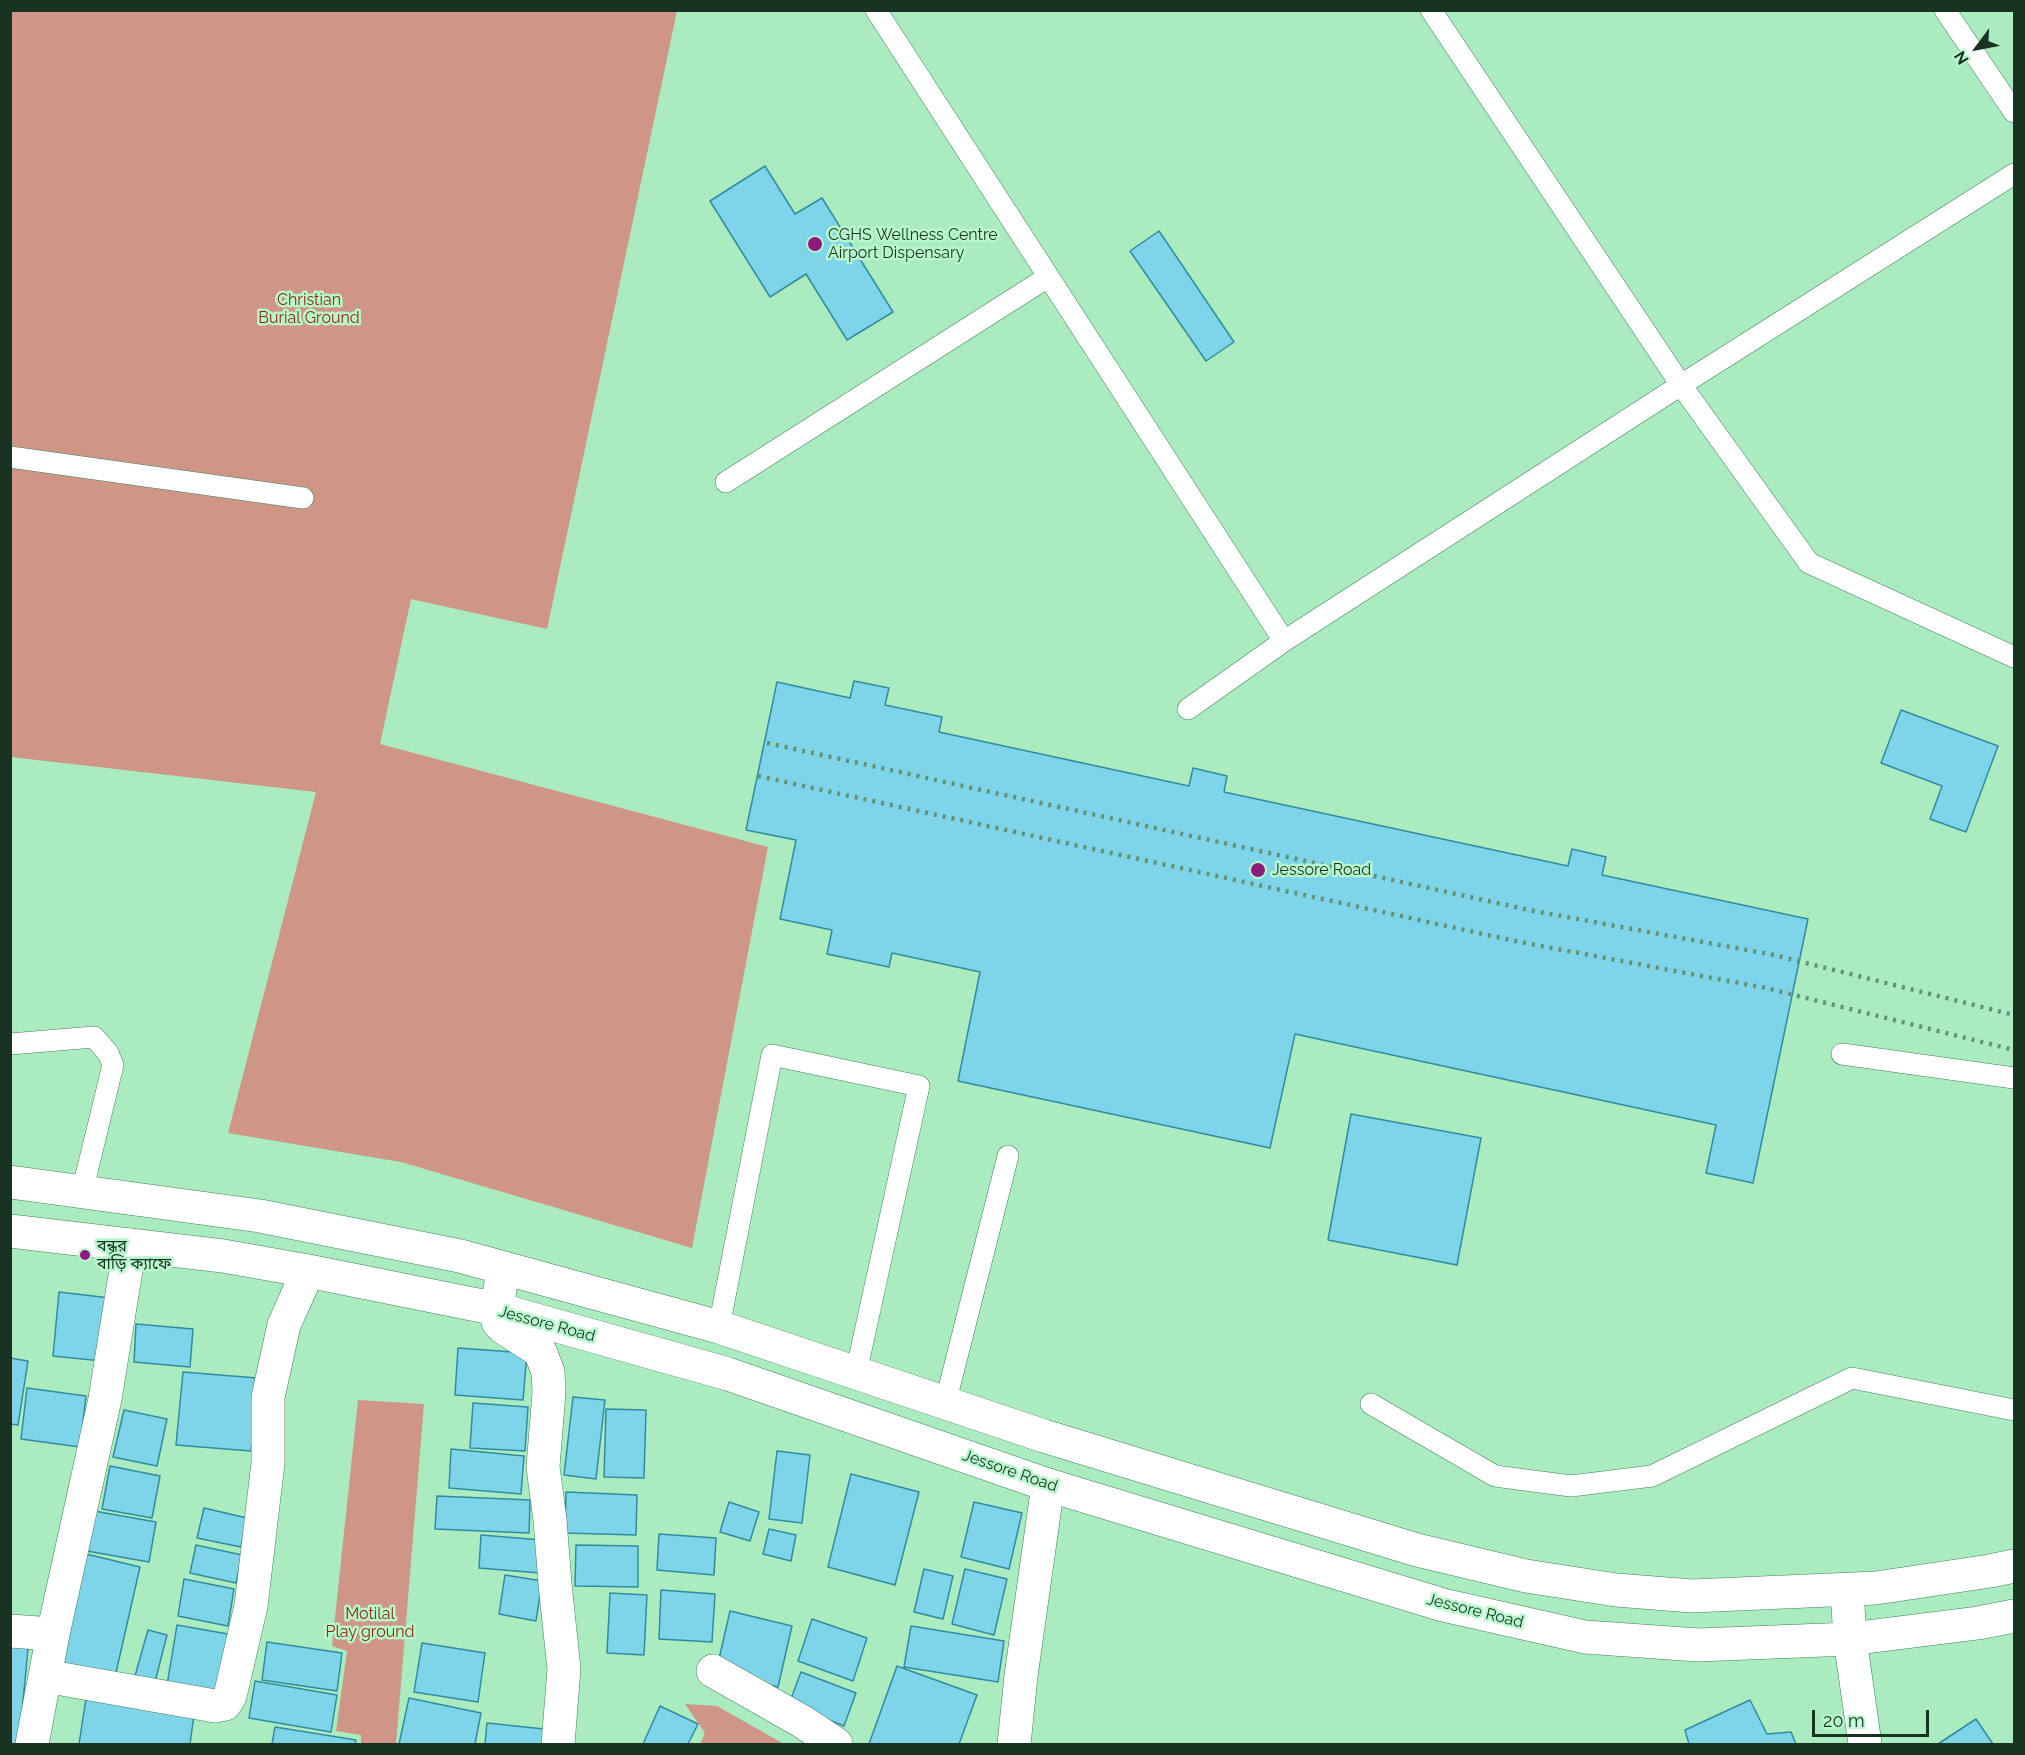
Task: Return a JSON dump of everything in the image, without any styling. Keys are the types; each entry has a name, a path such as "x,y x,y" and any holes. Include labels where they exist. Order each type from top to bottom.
{"main road":[{"path":"10,1182 261,1216 460,1256 719,1327 1044,1436 1417,1550 1527,1576 1616,1590 1692,1596 1876,1588 2014,1566"},
{"name":"Jessore Road","path":"10,1231 223,1256 497,1309 728,1374 1048,1485 1443,1605 1585,1637 1698,1645 1850,1639 1978,1623 2014,1616"},
{"path":"32,1744 53,1634 105,1399 130,1245"},
{"path":"503,1269 497,1309 498,1322 540,1352 548,1372 549,1392 543,1467 564,1669 558,1744"},
{"path":"45,1676 215,1706 225,1704 230,1696 251,1606 268,1463 268,1397 284,1324 309,1271"},
{"path":"1014,1744 1021,1676 1048,1485"},
{"path":"1846,1590 1850,1639 1865,1744"},
{"path":"10,1631 53,1634"},
{"path":"713,1671 836,1744"}],"lane":[{"path":"876,10 1284,641"},
{"path":"1431,10 1681,385 1809,563 2014,657"},
{"path":"1946,10 2014,112"},
{"path":"1188,709 1284,641 2014,174"},
{"path":"726,482 1048,277"},
{"path":"10,457 303,498"},
{"path":"10,1044 94,1036 108,1053 113,1065 82,1192"},
{"path":"1842,1054 2014,1078"},
{"path":"719,1327 772,1055 918,1086 856,1373"},
{"path":"945,1404 1008,1156"},
{"path":"1371,1404 1495,1476 1571,1486 1652,1476 1852,1378 2014,1410"}],"green space":[{"name":"Christian Burial Ground","path":"11,11 677,11 547,629 411,599 380,744 768,847 692,1248 401,1162 228,1133 316,792 11,757"},
{"name":"Motilal Play ground","path":"358,1400 424,1404 396,1744 361,1744 361,1735 336,1731 347,1651 332,1646"},
{"path":"685,1704 717,1706 784,1744 700,1744 705,1733"}],"building":[{"path":"765,166 795,214 822,198 893,312 847,340 806,274 770,297 710,201"},
{"path":"1159,231 1234,342 1206,361 1130,251"},
{"name":"Jessore Road","path":"854,681 889,688 885,705 942,717 939,732 1189,786 1193,768 1227,776 1224,792 1568,866 1572,849 1606,857 1602,875 1808,919 1753,1183 1706,1173 1716,1125 1295,1034 1270,1148 958,1081 980,972 892,953 889,967 827,954 832,930 780,919 796,840 746,830 777,682 850,698"},
{"path":"1901,710 1998,746 1966,832 1930,819 1942,786 1881,763"},
{"path":"1351,1114 1481,1138 1457,1265 1328,1240"},
{"path":"59,1292 110,1298 102,1361 53,1356"},
{"path":"136,1324 193,1329 190,1367 134,1362"},
{"path":"458,1348 527,1353 523,1400 455,1395"},
{"path":"10,1358 28,1361 18,1425 10,1424"},
{"path":"183,1372 257,1378 251,1451 176,1445"},
{"path":"27,1388 86,1396 80,1447 21,1439"},
{"path":"573,1397 605,1400 596,1479 564,1475"},
{"path":"473,1403 528,1407 525,1451 470,1448"},
{"path":"606,1409 646,1410 644,1478 604,1477"},
{"path":"124,1410 167,1419 157,1466 113,1457"},
{"path":"451,1449 524,1456 521,1494 449,1488"},
{"path":"777,1451 810,1455 802,1523 769,1519"},
{"path":"110,1466 160,1476 152,1518 102,1509"},
{"path":"851,1474 919,1492 895,1585 828,1567"},
{"path":"566,1492 637,1495 636,1535 565,1533"},
{"path":"437,1496 530,1500 529,1533 435,1529"},
{"path":"729,1502 759,1512 750,1541 720,1532"},
{"path":"974,1502 1022,1513 1009,1569 961,1557"},
{"path":"204,1508 247,1518 241,1547 197,1538"},
{"path":"94,1511 156,1522 149,1562 87,1551"},
{"path":"769,1529 796,1535 791,1561 763,1554"},
{"path":"659,1534 716,1538 714,1575 657,1570"},
{"path":"481,1535 542,1540 540,1573 479,1568"},
{"path":"196,1545 242,1555 236,1583 190,1573"},
{"path":"576,1545 638,1546 638,1587 575,1586"},
{"path":"86,1554 140,1567 115,1677 61,1664"},
{"path":"924,1569 953,1576 943,1619 914,1612"},
{"path":"965,1569 1007,1579 994,1635 952,1624"},
{"path":"505,1575 542,1581 536,1621 499,1614"},
{"path":"184,1579 234,1589 228,1626 178,1616"},
{"path":"661,1590 715,1594 712,1642 659,1639"},
{"path":"610,1593 647,1595 644,1655 607,1653"},
{"path":"730,1611 792,1626 778,1687 716,1672"},
{"path":"812,1619 867,1638 853,1681 798,1661"},
{"path":"177,1625 228,1634 217,1693 167,1685"},
{"path":"911,1626 1004,1641 998,1682 904,1667"},
{"path":"148,1630 167,1635 155,1682 135,1676"},
{"path":"10,1636 29,1638 19,1744 10,1744"},
{"path":"267,1642 342,1653 337,1691 262,1680"},
{"path":"422,1643 485,1653 478,1702 414,1692"},
{"path":"897,1666 977,1695 959,1744 869,1744"},
{"path":"801,1672 856,1693 844,1726 789,1704"},
{"path":"255,1681 337,1695 331,1732 249,1718"},
{"path":"87,1692 195,1708 190,1744 79,1744"},
{"path":"409,1698 481,1713 475,1744 399,1744"},
{"path":"1750,1700 1767,1734 1791,1732 1796,1744 1689,1744 1685,1730"},
{"path":"660,1706 698,1724 688,1744 643,1744"},
{"path":"1976,1719 1993,1744 1938,1744"},
{"path":"487,1723 544,1729 542,1744 485,1744"},
{"path":"275,1727 356,1740 355,1744 272,1744"}],"railway":[{"path":"767,743 1534,911 1774,955 2014,1015"},
{"path":"758,776 1520,942 1766,988 2014,1050"}],"place":[{"name":"CGHS Wellness Centre Airport Dispensary","path":"815,244"},
{"name":"Jessore Road","path":"1258,870"},
{"name":"বন্ধুর বাড়ি ক্যাফে","path":"85,1255"}]}
